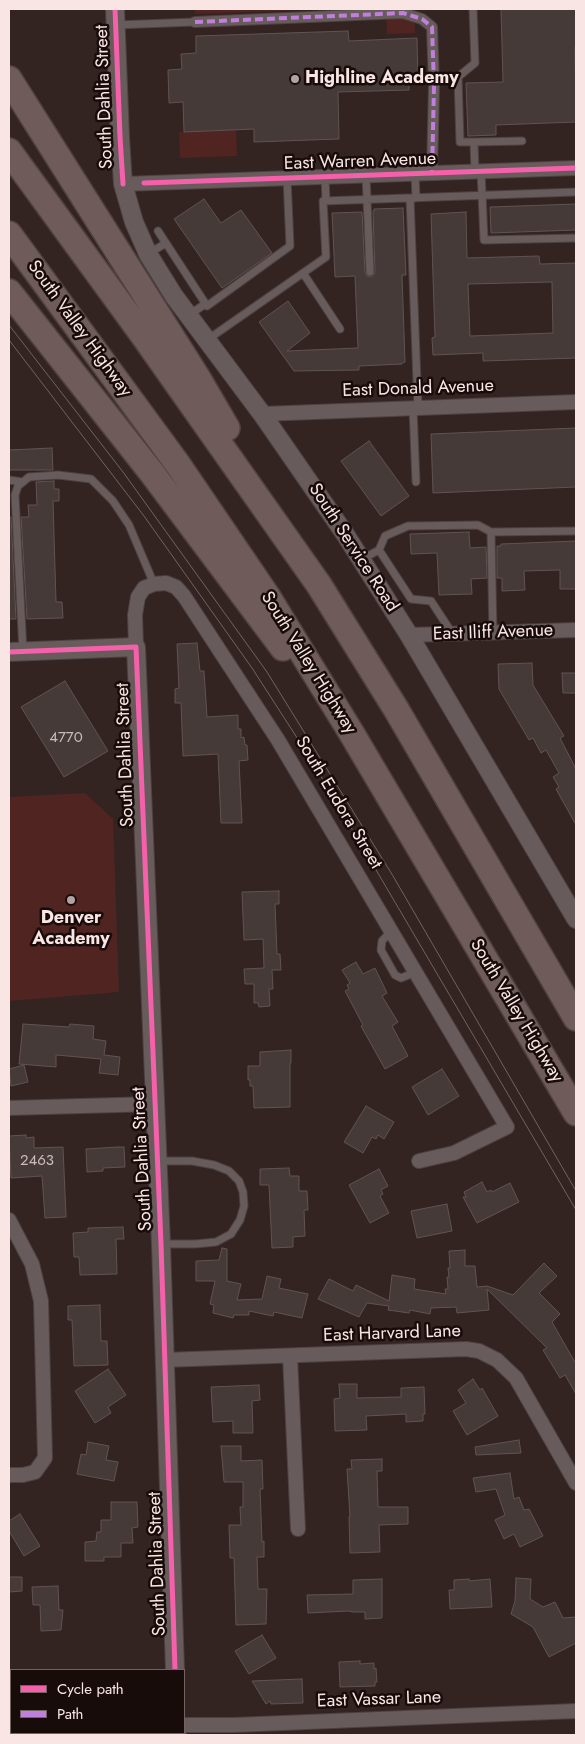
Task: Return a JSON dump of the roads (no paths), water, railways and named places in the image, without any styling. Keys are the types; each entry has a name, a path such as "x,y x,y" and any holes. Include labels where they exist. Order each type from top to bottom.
{"highway":[{"path":"9,79 199,380 320,585 396,709 576,1018"},
{"path":"9,151 145,338 320,585"},
{"name":"South Valley Highway","path":"9,234 222,527 268,597 352,734 576,1113"},
{"path":"9,292 152,474 274,636 352,734"}],"street":[{"path":"195,22 403,13 422,19 432,27 434,86 432,173"},
{"name":"South Dahlia Street","path":"116,17 123,184"},
{"name":"East Warren Avenue","path":"123,184 576,168"},
{"name":"South Service Road","path":"123,184 134,222 148,254 174,296 262,414 362,560 409,635 576,919"},
{"name":"East Donald Avenue","path":"262,414 576,402"},
{"name":"South Eudora Street","path":"154,584 166,583 176,587 184,596 278,740 507,1127 454,1153 419,1161"},
{"path":"16,652 136,648 135,615 138,597 144,588 154,584"},
{"name":"East Iliff Avenue","path":"409,635 576,630"},
{"name":"South Dahlia Street","path":"136,648 175,1669"},
{"path":"9,1108 154,1104"},
{"path":"9,1220 32,1264 41,1301 45,1458 35,1472 23,1475 9,1475"},
{"name":"East Harvard Lane","path":"164,1360 466,1349 486,1354 504,1365 516,1378 576,1483"},
{"path":"290,1356 298,1529"},
{"name":"East Vassar Lane","path":"185,1725 234,1725 576,1711"}],"lane":[{"path":"473,9 475,63 458,77 460,142 522,141"},
{"path":"116,17 195,22"},
{"path":"474,142 482,195 484,240 576,238"},
{"path":"415,174 413,198 416,482"},
{"path":"366,175 370,272"},
{"path":"325,177 326,201"},
{"path":"188,316 205,304 207,306 290,246 287,178"},
{"path":"207,340 326,257 323,201 576,192"},
{"path":"158,231 205,304"},
{"path":"148,254 166,243"},
{"path":"303,273 340,329"},
{"path":"16,652 15,495 18,486 29,477 58,475 91,479 113,501 129,525 154,584"},
{"path":"9,480 23,482"},
{"path":"362,560 379,550 385,536 408,526 478,525 491,532 576,531"},
{"path":"491,532 493,633"},
{"path":"379,550 410,599 431,601 452,634"},
{"path":"392,930 382,941 380,950 395,975 401,978 416,972"},
{"path":"156,1161 192,1161 214,1165 229,1171 240,1181 244,1206 240,1220 231,1234 216,1242 160,1244"}],"tram line":[{"path":"9,325 123,472 267,672 393,876 576,1191"},
{"path":"9,340 144,516 252,668 312,761 576,1210"}],"place":[{"name":"Highline Academy","path":"295,79"},
{"name":"Denver Academy","path":"71,900"}]}
